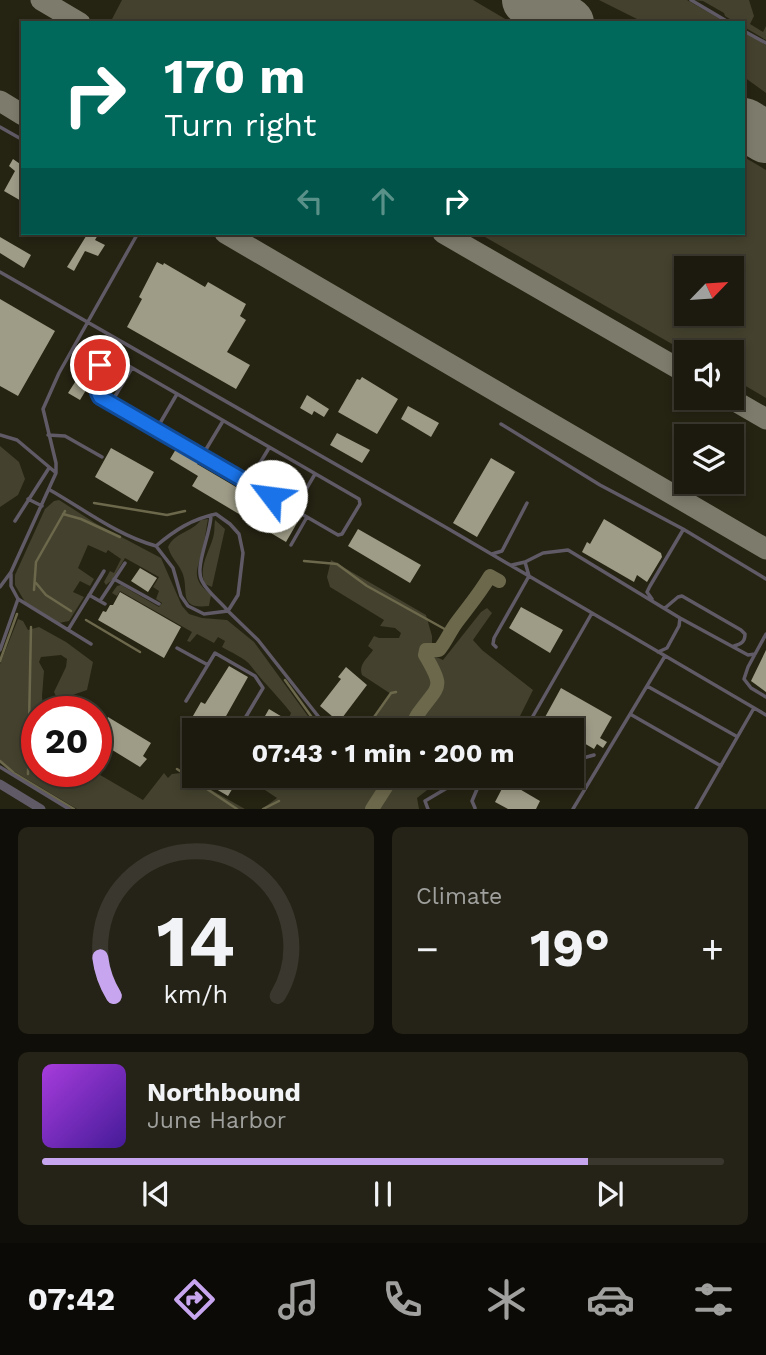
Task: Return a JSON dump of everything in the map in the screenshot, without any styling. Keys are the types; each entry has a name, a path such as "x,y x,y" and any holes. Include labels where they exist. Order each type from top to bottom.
{"street":[{"path":"0,784 41,809"}],"lane":[{"path":"691,0 727,21"},
{"path":"745,31 766,43"},
{"path":"0,127 21,139"},
{"path":"0,587 11,572 56,473 43,410 59,373 137,235"},
{"path":"0,272 492,554 766,715"},
{"path":"74,348 102,362 115,360 132,368 360,502 341,536 98,395 106,378 103,367 74,348"},
{"path":"111,404 132,368"},
{"path":"156,430 177,394"},
{"path":"202,456 223,421"},
{"path":"501,424 600,485 683,529 766,579"},
{"path":"0,435 17,440 56,473"},
{"path":"48,435 65,436 102,457"},
{"path":"248,483 269,448"},
{"path":"15,521 49,468"},
{"path":"294,510 315,474"},
{"path":"50,490 107,525 156,545 173,568 181,596 188,606 204,614 228,611"},
{"path":"27,499 42,506"},
{"path":"502,560 502,551 527,503"},
{"path":"156,545 176,530 201,517 216,514 230,524 239,534 243,553 238,595 228,611"},
{"path":"211,515 200,577 204,585 258,640 320,718"},
{"path":"290,545 307,517"},
{"path":"653,601 647,592 683,529"},
{"path":"492,554 502,551"},
{"path":"510,565 525,562 543,553 568,551 680,618 748,655 755,654"},
{"path":"496,647 494,638 529,576 525,562"},
{"path":"89,595 102,603 125,563"},
{"path":"68,630 104,571"},
{"path":"11,572 10,586 18,599 91,644"},
{"path":"114,579 159,604"},
{"path":"665,608 682,596 741,630 745,634 741,651"},
{"path":"0,650 18,599"},
{"path":"671,604 672,611"},
{"path":"531,718 592,613"},
{"path":"573,809 666,657 680,618"},
{"path":"679,626 690,623"},
{"path":"766,634 744,679 766,697"},
{"path":"733,647 741,643"},
{"path":"177,648 208,665"},
{"path":"658,652 667,648"},
{"path":"186,701 215,653 255,677 263,688 245,718"},
{"path":"748,655 748,667"},
{"path":"647,686 737,736"},
{"path":"696,809 754,708"},
{"path":"630,715 721,766"},
{"path":"584,758 594,755"},
{"path":"0,766 69,809"},
{"path":"428,809 425,802 448,788"},
{"path":"475,808 472,802 477,788"}],"shaded area":[{"path":"122,0 473,0 509,21 111,21"},
{"path":"599,0 687,0 724,21 641,21"},
{"path":"695,0 749,0 754,16 750,24 763,32 766,26 766,40 745,28 745,21 733,21 703,1"},
{"path":"745,33 766,45 766,93 745,78"},
{"path":"745,158 766,170 766,398 744,385 744,340 674,340 674,345 481,235 745,235"},
{"path":"0,446 19,462 25,479 18,495 0,507"},
{"path":"59,500 95,523 161,558 182,606 189,614 227,620 254,642 309,718 289,718 291,713 248,663 222,647 225,641 218,637 214,643 197,634 190,642 187,641 192,632 120,591 117,596 112,593 121,585 159,607 162,603 156,599 159,591 153,587 159,577 125,558 106,585 104,582 110,571 114,573 121,559 108,550 106,553 88,545 78,568 94,579 90,586 80,581 73,592 84,597 69,621 59,623 25,602 15,585 15,575 45,509"},
{"path":"208,519 197,574 200,584 211,595 209,606 192,605 186,597 182,572 168,547 179,535 193,528 201,520"},
{"path":"215,520 225,529 212,587 205,584 203,572 214,536"},
{"path":"331,560 426,615 432,636 432,655 443,660 487,608 492,613 473,640 533,690 519,718 375,718 391,694 362,675 362,664 373,650 368,646 374,636 399,638 401,633 395,628 380,626 384,620 330,587 327,577"},
{"path":"18,619 23,621 28,630 39,627 93,662 87,690 70,696 56,696 54,692 67,659 61,655 41,657 39,662 44,671 42,696 21,696 21,776 0,763 0,664"},
{"path":"164,773 168,778 172,774 181,773 182,788 208,788 245,809 77,809 40,787 112,787 112,782 143,800"},
{"path":"430,788 417,798 419,809 262,809 277,798 265,790"}],"building":[{"path":"13,159 21,165 21,201 4,191 15,171 9,166"},
{"path":"87,235 98,235 95,240 105,245 98,256 85,251 74,271 67,267"},
{"path":"0,237 31,255 24,268 0,253"},
{"path":"157,262 163,265 164,263 205,287 208,282 246,304 240,316 246,320 227,352 250,365 236,389 127,327"},
{"path":"0,299 55,331 18,396 0,386"},
{"path":"79,376 91,382 80,400 68,393"},
{"path":"362,377 398,399 377,434 338,412 357,379"},
{"path":"307,395 329,409 324,417 314,411 312,415 300,408"},
{"path":"408,406 439,423 431,437 401,419"},
{"path":"337,433 370,450 362,463 330,445"},
{"path":"111,448 154,472 137,502 95,477"},
{"path":"176,449 297,523 286,542 192,486 198,476 170,459"},
{"path":"491,458 515,472 477,537 453,523"},
{"path":"604,519 661,553 662,557 647,582 637,575 634,582 582,552 587,542 590,544"},
{"path":"358,529 421,565 410,583 348,546"},
{"path":"140,568 157,578 148,592 131,581"},
{"path":"120,592 181,627 164,658 98,620 103,611 106,612 110,605 113,605"},
{"path":"521,607 563,630 550,653 509,628"},
{"path":"766,650 766,692 751,681"},
{"path":"229,666 248,677 225,718 192,718 201,702 205,704"},
{"path":"346,667 367,685 342,718 334,718 320,706 341,679 338,677"},
{"path":"561,688 612,717 600,738 607,742 603,748 597,744 594,749 584,743 584,718 545,718"},
{"path":"269,709 284,718 264,718"},
{"path":"112,719 151,743 143,756 147,759 140,767 112,750"},
{"path":"214,788 233,788 228,796"},
{"path":"502,788 518,788 540,801 536,809 508,809 495,802"}],"waterway":[{"path":"94,503 167,515 185,511"},
{"path":"34,590 36,562 65,511"},
{"path":"63,514 120,537"},
{"path":"304,561 337,564 367,586 450,632"},
{"path":"416,718 437,687 436,675 425,655 426,650 439,650 490,576 499,581"},
{"path":"36,583 46,595 71,611"},
{"path":"0,661 17,614"},
{"path":"86,620 140,652"},
{"path":"30,696 31,627"},
{"path":"285,680 312,718"},
{"path":"373,718 391,693 396,692"},
{"path":"0,761 14,773 74,809"},
{"path":"177,769 237,809"},
{"path":"372,809 385,788"},
{"path":"263,809 279,801"}],"taxiway":[{"path":"41,0 77,21"},
{"path":"0,101 21,114"},
{"path":"228,235 766,549"},
{"path":"446,235 674,366"},
{"path":"744,406 766,419"}],"runway":[{"path":"528,0 565,21"},
{"path":"745,125 766,137"}],"route":[{"path":"100,365 105,370 106,378 98,393 100,397 271,496"}]}
